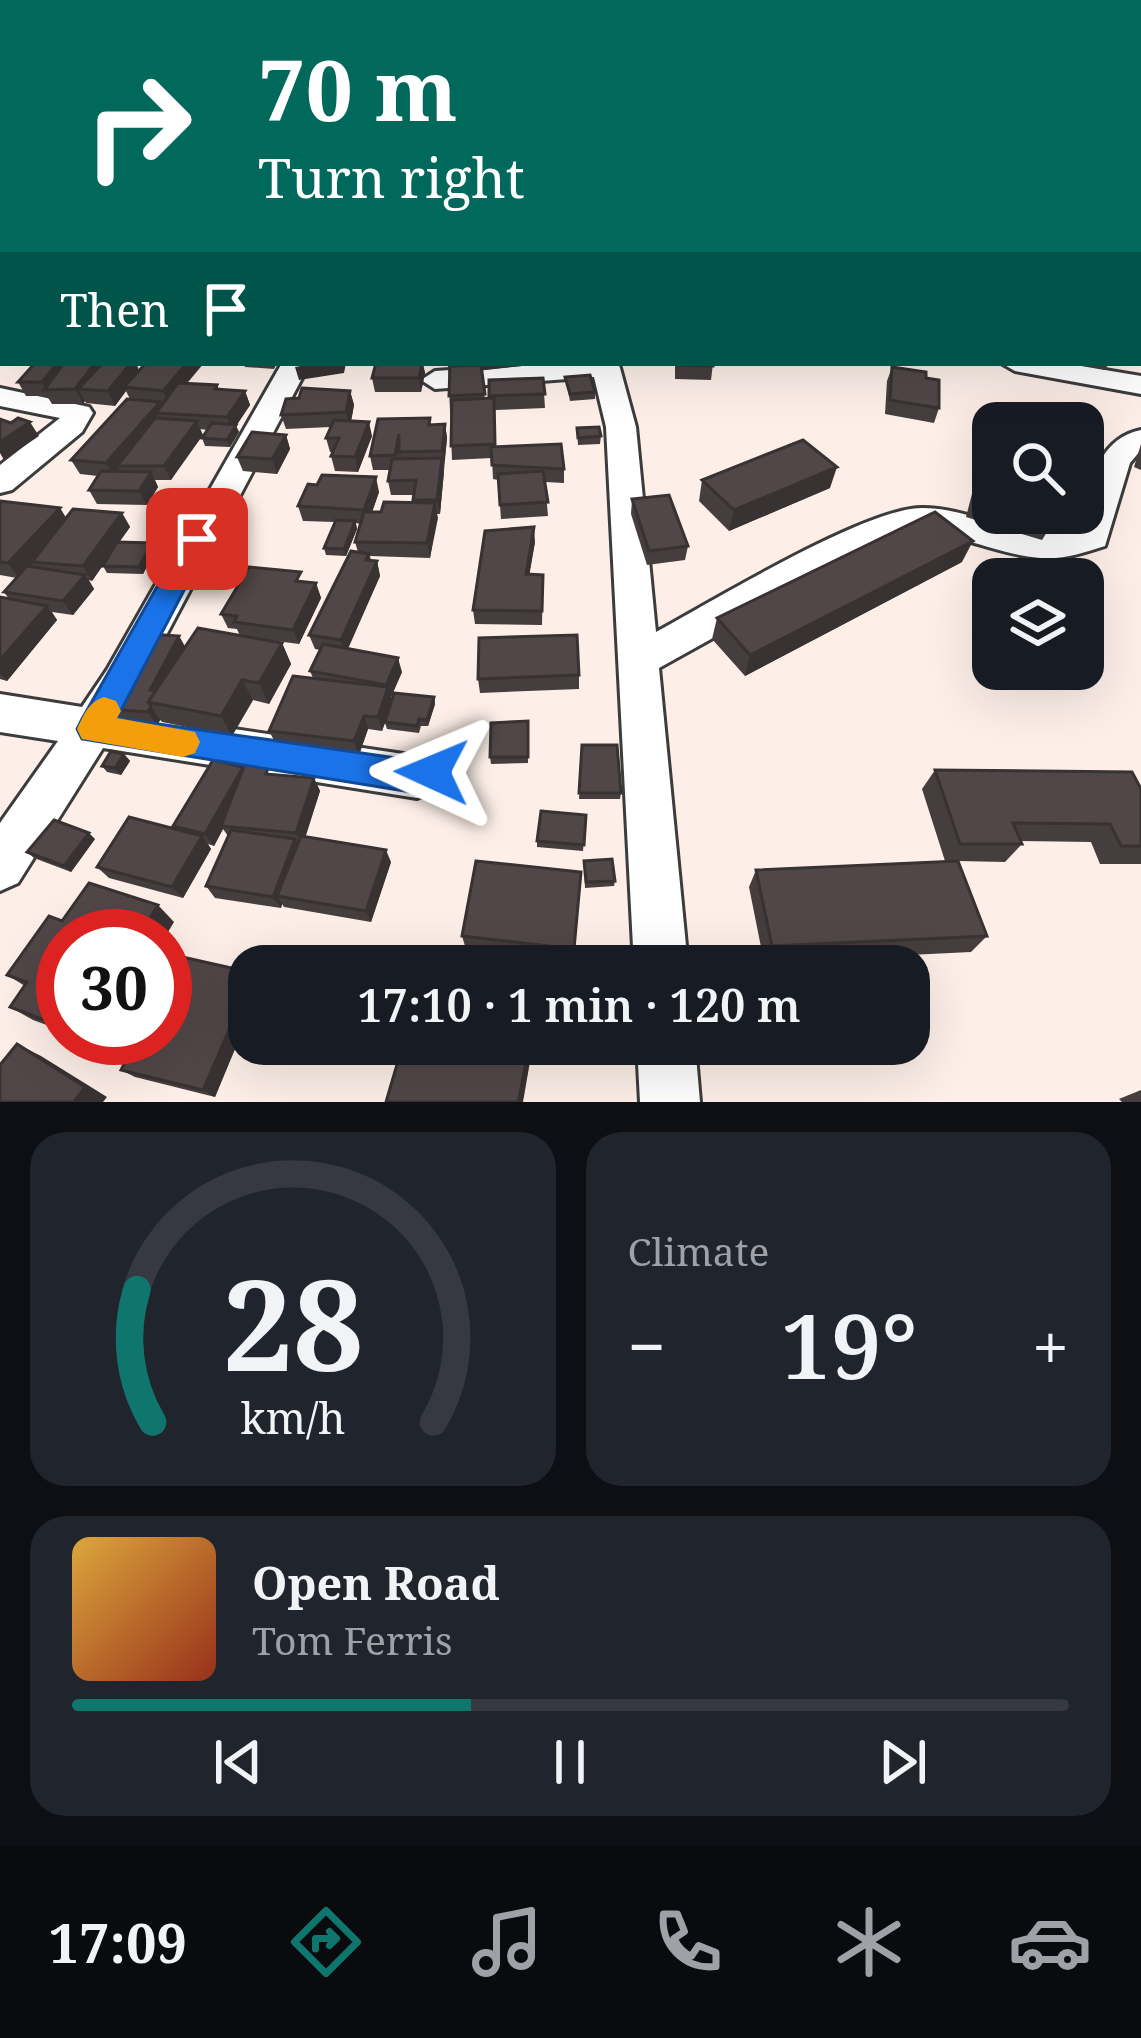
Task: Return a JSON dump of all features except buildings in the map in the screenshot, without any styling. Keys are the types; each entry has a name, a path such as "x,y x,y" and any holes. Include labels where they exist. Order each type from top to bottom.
{"street":[{"path":"0,866 94,729 294,366"},
{"path":"435,380 594,366"},
{"path":"605,366 621,427 642,658 660,945"},
{"path":"1032,366 1141,385"},
{"path":"0,395 28,373"},
{"path":"0,395 78,413 71,425 0,482"},
{"path":"642,658 892,523 920,515 1046,550 1074,546 1093,537 1114,460 1130,442 1141,440"},
{"path":"0,712 417,777 432,772"},
{"path":"667,1065 670,1102"}],"slow traffic":[{"path":"104,711 94,729 183,742"}],"route":[{"path":"197,539 94,729 417,777 432,772"}]}
